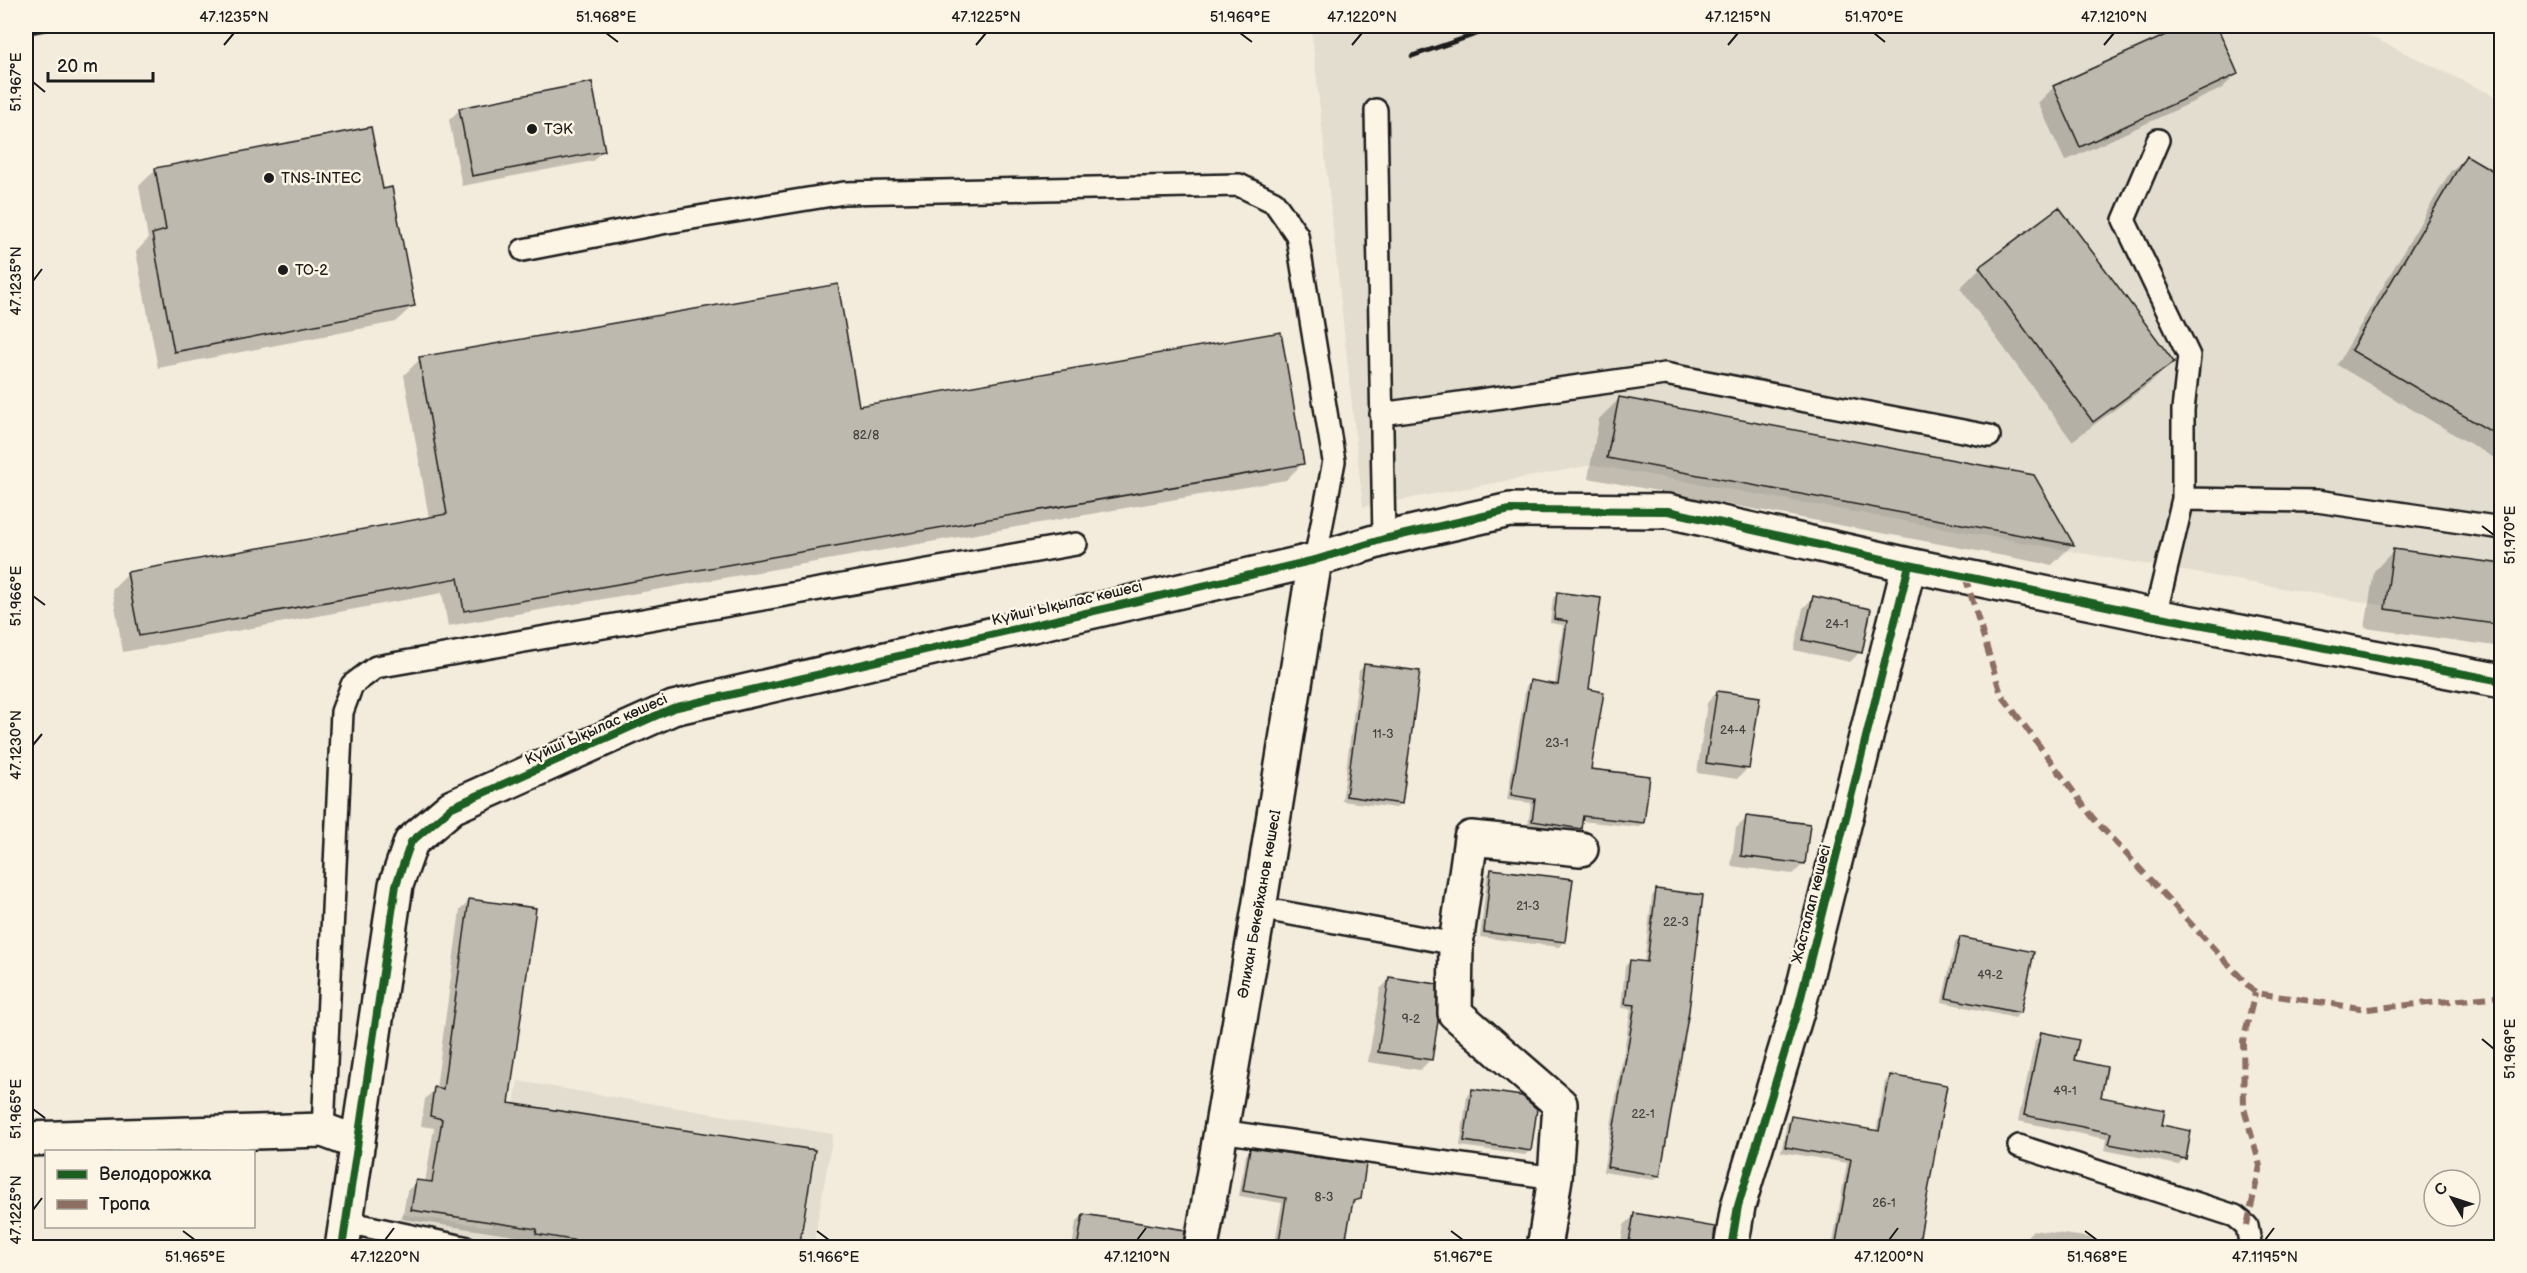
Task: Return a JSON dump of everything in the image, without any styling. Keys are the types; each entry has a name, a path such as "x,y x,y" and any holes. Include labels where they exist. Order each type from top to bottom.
{"street":[{"name":"Күйші Ықылас көшесі","path":"344,1235 396,885 411,842 452,807 673,708 1315,560 1384,539 1509,510 1668,512 2155,615 2502,681"},
{"name":"Әлихан Бөкейханов көшесI","path":"1202,1248 1315,560"},
{"name":"Жасталап көшесі","path":"1731,1248 1738,1206 1799,1005 1910,565"},
{"path":"1544,1248 1555,1178 1560,1104 1455,1013 1456,944 1471,838 1581,849"},
{"path":"26,1139 323,1130 358,1143"}],"lane":[{"path":"1376,110 1384,539"},
{"path":"2155,615 2183,499 2183,410 2189,356 2124,220 2158,140"},
{"path":"523,250 844,193 1239,185 1274,202 1297,234 1334,461 1315,560"},
{"path":"1381,414 1665,374 1989,436"},
{"path":"2183,499 2317,501 2502,528"},
{"path":"323,1130 342,712 352,685 376,667 1076,544"},
{"path":"1259,908 1456,944"},
{"path":"1220,1131 1555,1178"},
{"path":"2019,1146 2235,1216 2247,1226 2251,1248"},
{"path":"344,1235 468,1248"}],"shaded area":[{"path":"1311,26 2349,26 2501,99 2501,626 1593,465 1363,507"},
{"path":"518,1081 833,1134 813,1247 394,1248 401,1214 492,1227"}],"building":[{"path":"2186,26 2217,26 2238,74 2080,147 2053,86"},
{"name":"ТЭК","path":"592,82 605,151 472,176 459,108"},
{"name":"ТО-2","path":"371,127 383,189 392,187 415,306 174,352 152,234 166,230 155,168"},
{"path":"2466,155 2502,176 2502,438 2351,350"},
{"path":"2059,207 2174,362 2093,422 1979,267"},
{"path":"838,284 859,406 1281,332 1304,464 464,611 458,578 139,636 127,572 447,514 419,357"},
{"path":"1619,397 2034,475 2074,545 1607,458"},
{"path":"2393,549 2502,564 2502,625 2385,609"},
{"path":"1557,592 1601,598 1589,689 1604,692 1591,769 1650,776 1644,823 1583,816 1581,829 1532,821 1535,799 1511,795 1530,680 1558,685 1567,621 1554,619"},
{"path":"1813,596 1871,609 1862,653 1803,640"},
{"path":"1364,664 1420,671 1402,804 1346,796"},
{"path":"1717,691 1760,697 1749,769 1706,763"},
{"path":"1746,816 1810,824 1805,864 1741,856"},
{"path":"1491,869 1573,879 1565,942 1484,932"},
{"path":"1656,889 1703,895 1689,1011 1660,1176 1607,1167 1635,1005 1625,1004 1630,960 1647,962"},
{"path":"469,899 536,908 509,1103 815,1150 799,1248 620,1248 536,1234 537,1229 411,1210 416,1180 432,1182 442,1119 430,1116 434,1087 443,1089"},
{"path":"1960,937 2034,952 2021,1013 1946,998"},
{"path":"1389,977 1437,984 1438,1021 1432,1060 1378,1052"},
{"path":"2041,1032 2079,1040 2074,1060 2107,1067 2101,1097 2165,1110 2162,1125 2191,1131 2186,1159 2109,1144 2112,1133 2024,1115"},
{"path":"1890,1075 1947,1085 1918,1248 1835,1248 1851,1159 1785,1147 1791,1116 1879,1131"},
{"path":"1472,1089 1522,1096 1537,1109 1531,1151 1464,1141"},
{"path":"1250,1148 1366,1164 1361,1199 1353,1201 1344,1248 1278,1248 1286,1198 1243,1191"},
{"path":"1634,1213 1715,1227 1713,1248 1628,1248"},
{"path":"1083,1214 1185,1230 1183,1248 1077,1248"}],"railway":[{"path":"26,33 63,26"},
{"path":"1412,56 1500,26"}],"marked path":[{"path":"1965,576 2001,694 2093,818 2255,993 2367,1009 2502,996"},
{"path":"2247,1226 2260,1166 2244,1108 2243,1041 2255,993"}],"cycle path":[{"path":"342,1248 396,885 411,842 452,807 673,708 1315,560 1384,539 1510,510 1668,511 1909,565 2155,616 2502,681"},
{"path":"1731,1248 1738,1206 1799,1005 1909,565"}],"place":[{"name":"ТЭК","path":"532,129"},
{"name":"TNS-INTEC","path":"269,178"},
{"name":"ТО-2","path":"283,270"}]}
